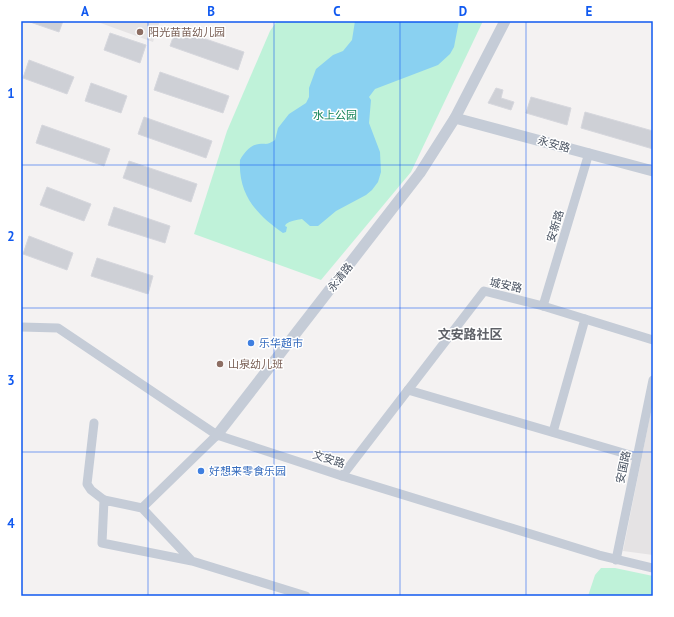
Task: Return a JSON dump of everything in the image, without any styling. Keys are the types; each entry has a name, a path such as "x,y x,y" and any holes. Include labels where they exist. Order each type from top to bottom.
{"street":[{"name":"永清路","path":"142,508 217,435 420,173 454,118 505,21"},
{"name":"永安路","path":"454,118 653,170"},
{"name":"安新路","path":"544,306 589,153"},
{"name":"城安路","path":"342,476 484,291 544,306 653,340"},
{"path":"552,432 585,319"},
{"name":"文安路","path":"21,327 58,328 217,435 342,476 616,560 653,568"},
{"name":"安国路","path":"616,560 653,380"},
{"path":"408,390 637,457"},
{"path":"94,423 87,484 91,490 104,500 142,508 192,561"},
{"path":"104,500 102,543 192,561 306,596"}],"shaded area":[{"name":"阳光苗苗幼儿园","path":"95,21 160,21 153,42"},
{"path":"653,401 653,555 623,551"}],"green space":[{"name":"水上公园","path":"277,21 483,21 411,172 321,280 194,234 227,131 270,31"},
{"path":"601,568 615,568 653,576 653,596 588,596 595,575"}],"water":[{"path":"355,21 459,21 454,47 450,54 438,65 375,89 369,97 371,100 369,123 380,152 381,172 378,182 372,190 366,195 336,211 318,226 310,226 302,219 291,221 286,224 286,232 283,233 265,219 251,203 242,184 240,160 245,152 253,146 268,144 275,140 278,128 289,114 306,103 309,97 309,88 316,69 333,55 343,51 352,40"}],"building":[{"path":"30,21 63,21 59,32"},
{"path":"176,29 244,52 238,70 170,46"},
{"path":"110,33 146,45 140,63 104,50"},
{"path":"29,60 74,77 67,94 23,78"},
{"path":"160,72 229,96 223,113 154,90"},
{"path":"91,83 127,96 121,113 85,101"},
{"path":"496,88 503,90 501,98 514,102 511,110 488,103"},
{"path":"531,97 571,108 567,125 526,113"},
{"path":"585,112 653,131 653,149 581,128"},
{"path":"144,117 212,141 206,158 138,134"},
{"path":"42,125 110,149 104,166 36,143"},
{"path":"129,161 197,184 191,202 123,178"},
{"path":"47,187 91,204 84,221 40,205"},
{"path":"114,207 170,226 165,243 108,225"},
{"path":"29,236 73,253 67,270 23,254"},
{"path":"97,258 153,276 148,294 91,276"}],"place":[{"name":"阳光苗苗幼儿园","path":"140,32"},
{"name":"乐华超市","path":"251,343"},
{"name":"山泉幼儿班","path":"220,364"},
{"name":"好想来零食乐园","path":"201,471"}],"district":[{"name":"文安路社区","path":"470,334"}]}
